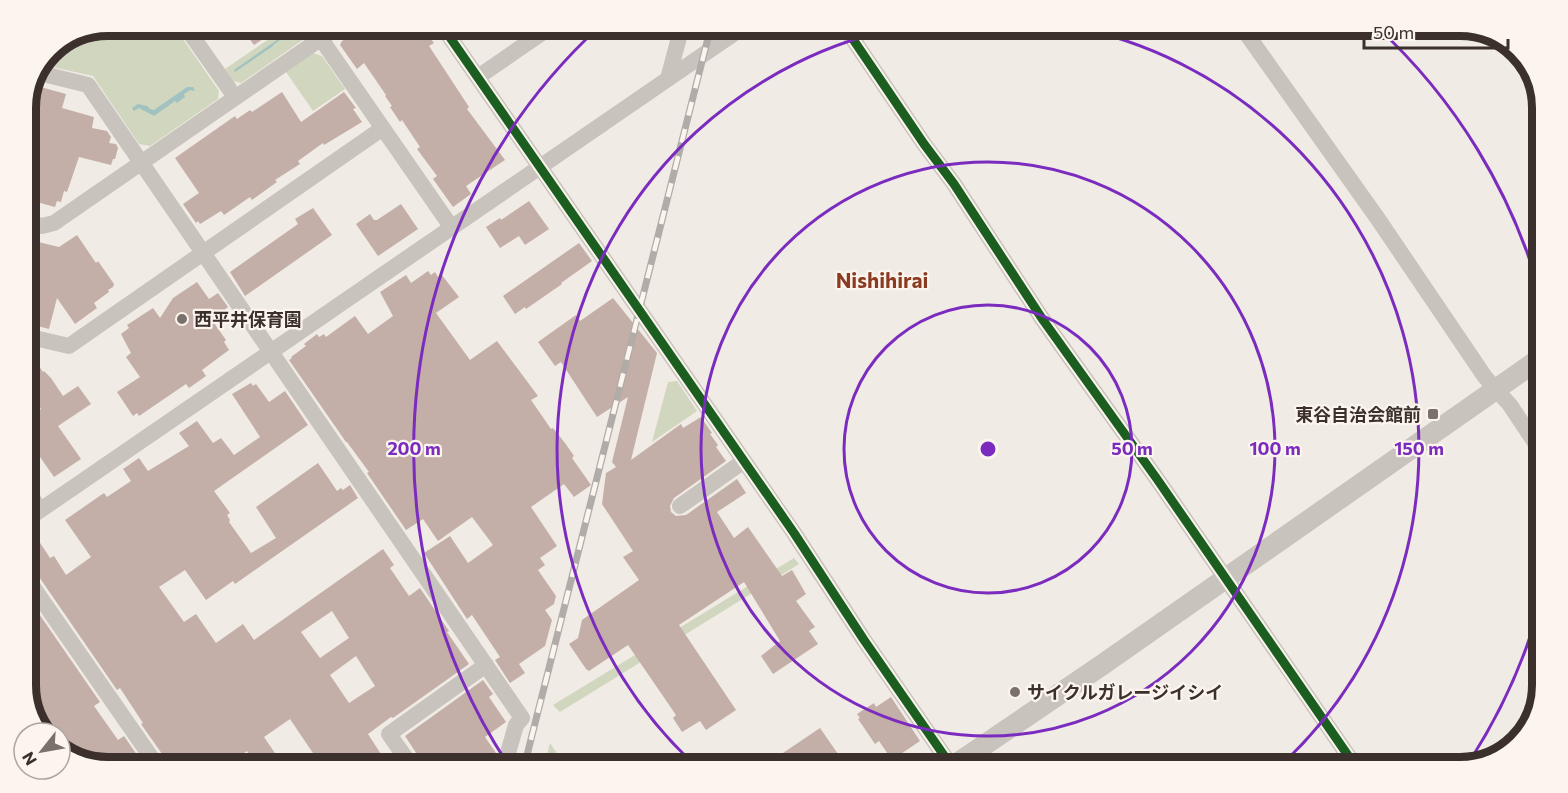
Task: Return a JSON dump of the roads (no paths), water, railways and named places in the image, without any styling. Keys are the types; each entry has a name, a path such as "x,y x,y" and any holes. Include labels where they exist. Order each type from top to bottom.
{"street":[{"path":"192,36 235,98"},
{"path":"36,224 42,226 54,223 235,98 311,36"},
{"path":"319,36 452,228"},
{"path":"449,36 744,461 945,757"},
{"path":"478,76 537,36"},
{"path":"668,79 679,36"},
{"path":"36,513 730,36"},
{"path":"851,36 954,184 1043,320 1348,757"},
{"path":"1248,36 1398,247 1482,373 1510,405 1532,438"},
{"path":"45,74 88,85 522,718 516,725 507,757"},
{"path":"36,338 69,346 383,128"},
{"path":"968,757 1532,364"},
{"path":"680,506 744,461"},
{"path":"36,504 40,510"},
{"path":"36,591 150,757"},
{"path":"404,757 388,734 486,665"}],"water":[{"path":"283,36 286,36 235,72 234,70"},
{"path":"187,87 193,87 195,91 190,90 177,103 175,101 154,116 139,108 134,111 132,108 138,104 154,110"}],"railway":[{"path":"527,757 708,36"}],"place":[{"name":"西平井保育園","path":"182,319"},
{"name":"東谷自治会館前","path":"1433,414"},
{"name":"サイクルガレージイシイ","path":"1015,692"}],"district":[{"name":"Nishihirai","path":"882,279"}]}
